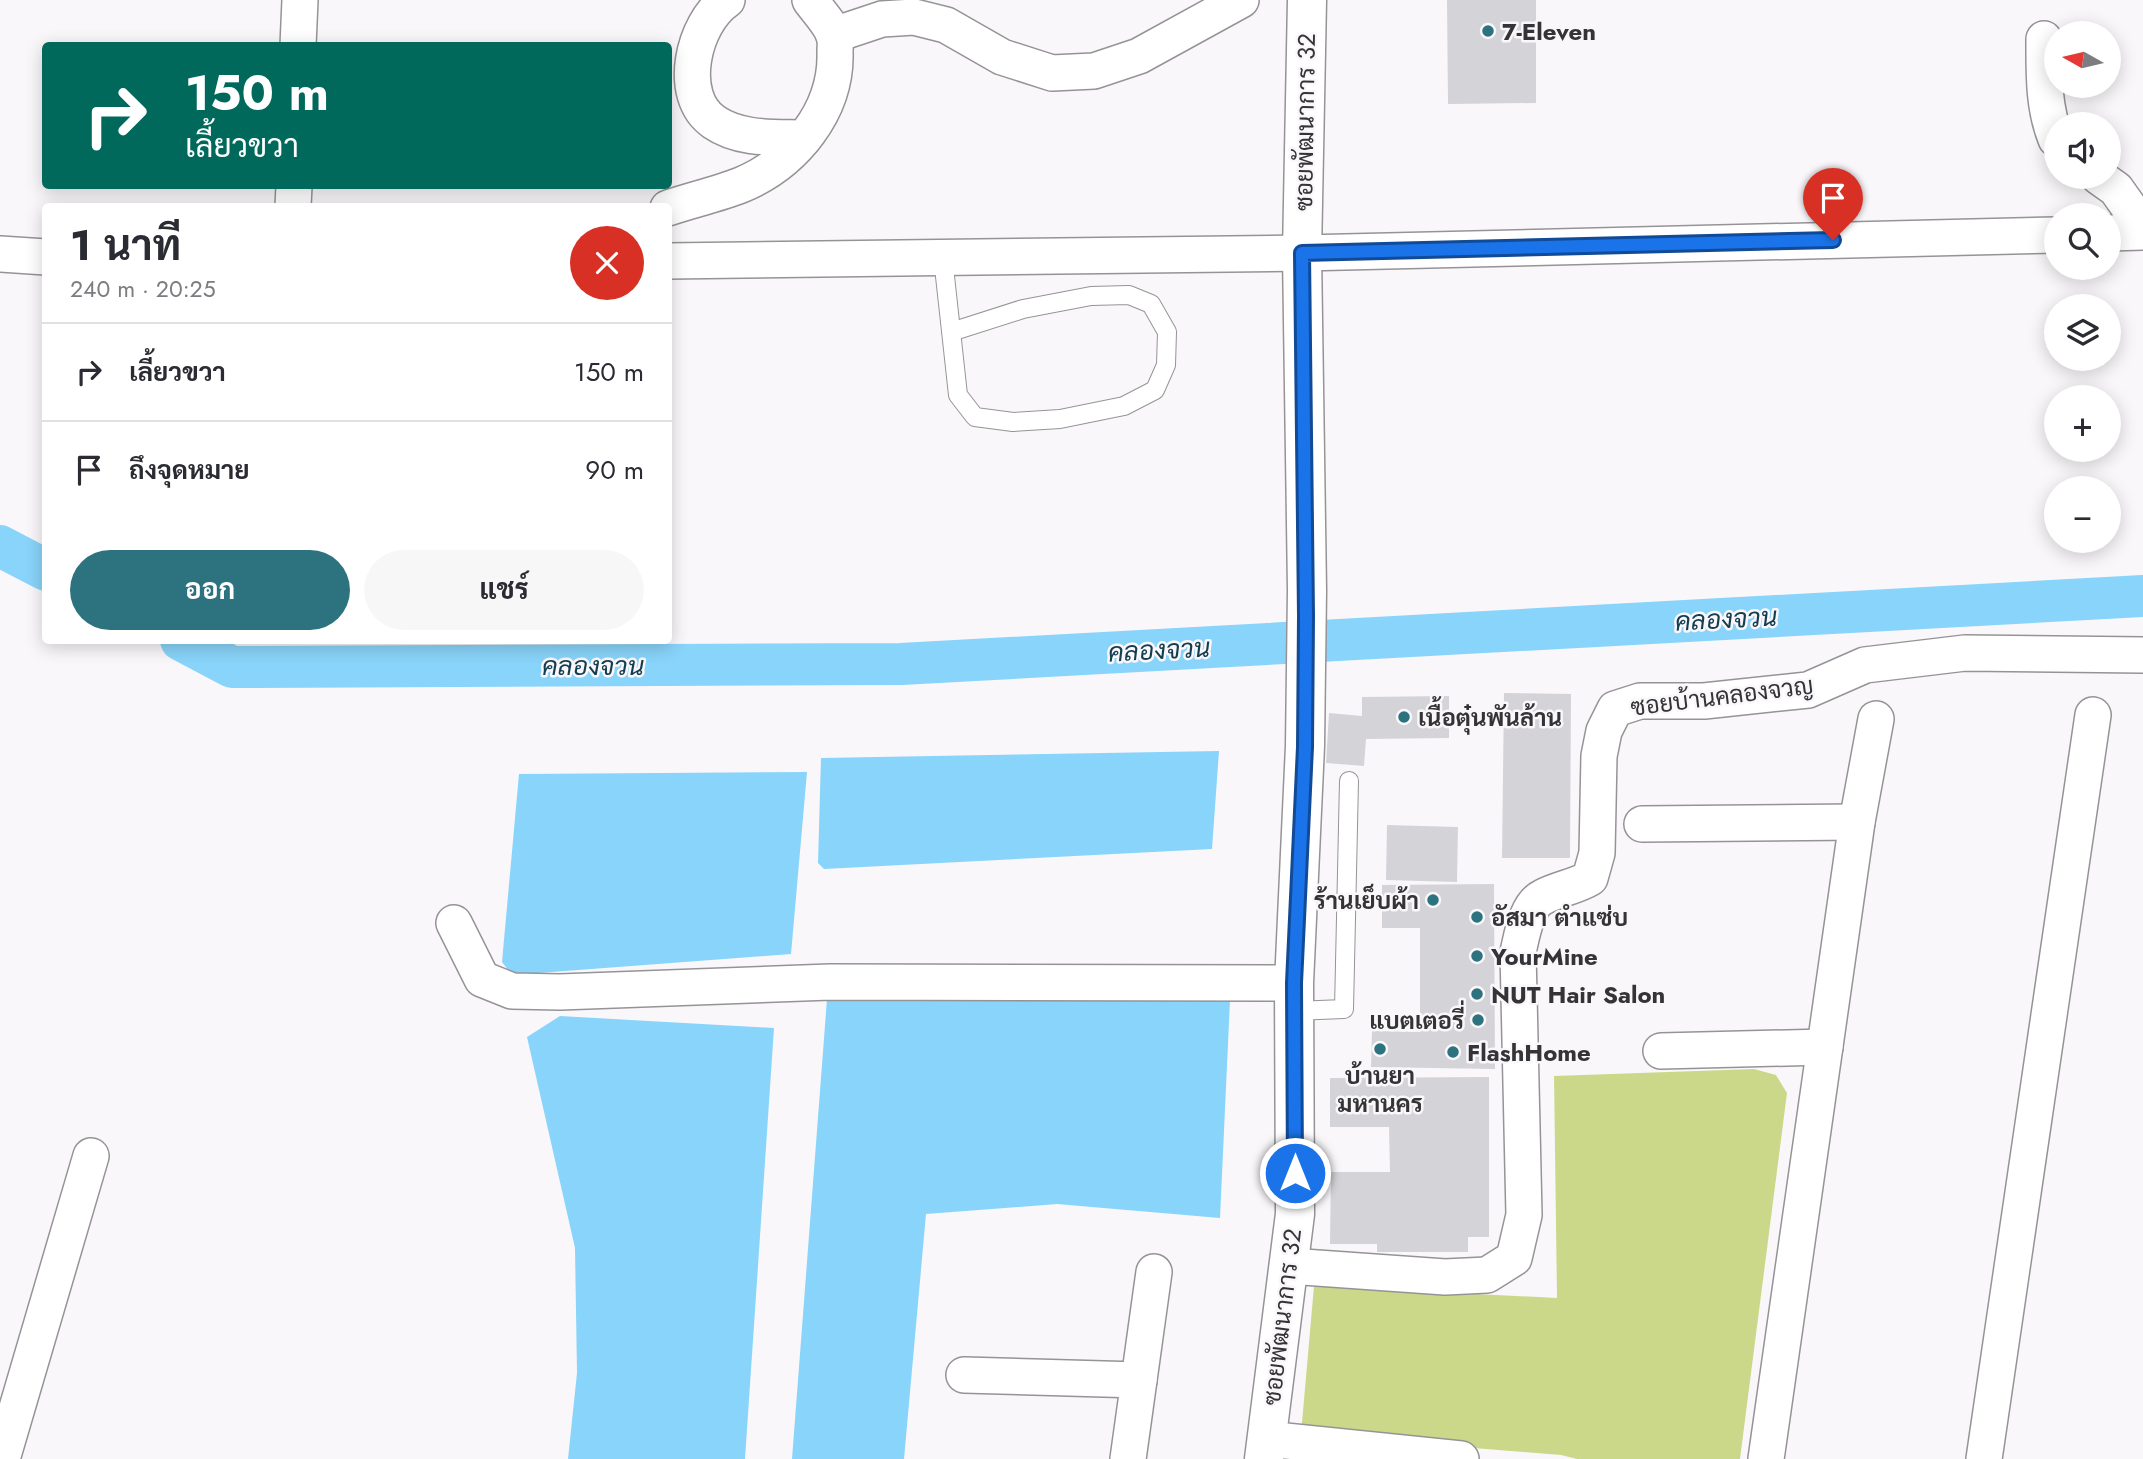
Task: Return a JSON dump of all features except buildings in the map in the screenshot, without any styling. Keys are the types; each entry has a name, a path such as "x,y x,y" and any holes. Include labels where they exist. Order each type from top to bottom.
{"street":[{"path":"298,42 300,0"},
{"path":"727,0 718,6 703,28 695,48 694,93 701,109 714,122 735,132 804,138"},
{"path":"672,207 742,185 775,166 820,118 832,85 834,35 810,0"},
{"path":"834,35 882,19 914,17 946,25 1002,57 1052,72 1094,71 1139,55 1241,0"},
{"name":"ซอยพัฒนาการ 32","path":"1266,1449 1295,1214 1294,997 1305,747 1307,590 1302,253 1307,0"},
{"path":"2115,189 2143,230 2121,232"},
{"path":"672,261 1302,253 2044,234"},
{"path":"0,254 42,257"},
{"name":"ซอยบ้านคลองจวญ","path":"1289,1265 1445,1277 1487,1275 1514,1258 1524,1215 1518,952 1524,923 1540,898 1577,886 1590,878 1597,853 1599,756 1604,731 1615,709 1640,701 1704,701 1808,690 1865,666 1965,653 2143,654"},
{"path":"1984,1459 2093,715"},
{"path":"1766,1459 1857,822 1876,719"},
{"path":"1642,824 1857,822"},
{"path":"454,923 482,979 512,991 574,992 830,982 1294,997"},
{"path":"1661,1051 1825,1047"},
{"path":"2,1459 91,1156"},
{"path":"1128,1459 1154,1272"},
{"path":"964,1375 1139,1380"},
{"path":"1266,1449 1461,1459"}],"lane":[{"path":"943,258 951,332 958,395 975,417 1013,422 1060,419 1124,406 1155,390 1166,365 1167,332 1151,303 1129,295 1091,296 1023,309 951,332"},
{"path":"1294,997 1344,1009 1349,781"}],"green space":[{"path":"1754,1069 1776,1075 1787,1093 1740,1459 1577,1459 1561,1455 1301,1434 1314,1286 1557,1298 1554,1076"}],"water":[{"path":"1219,751 1212,849 824,869 818,863 821,758"},
{"path":"807,772 791,954 512,975 502,962 519,774"},
{"path":"827,999 1230,1000 1220,1218 1057,1204 926,1214 904,1459 792,1459"},
{"path":"560,1016 774,1028 745,1459 568,1459 577,1373 575,1248 527,1037"}],"waterway":[{"name":"คลองจวน","path":"0,546 42,568"},
{"name":"คลองจวน","path":"189,644 232,667 901,664 2143,596"}],"place":[{"name":"7-Eleven","path":"1488,31"},
{"name":"เนื้อตุ๋นพันล้าน","path":"1404,717"},
{"name":"ร้านเย็บผ้า","path":"1433,900"},
{"name":"อัสมา ตำแซ่บ","path":"1477,917"},
{"name":"YourMine","path":"1477,956"},
{"name":"NUT Hair Salon","path":"1477,994"},
{"name":"แบตเตอรี่","path":"1478,1020"},
{"name":"บ้านยา มหานคร","path":"1380,1049"},
{"name":"FlashHome","path":"1453,1052"}],"route":[{"path":"1295,1173 1294,983 1305,747 1306,616 1302,253 1833,240"}]}
